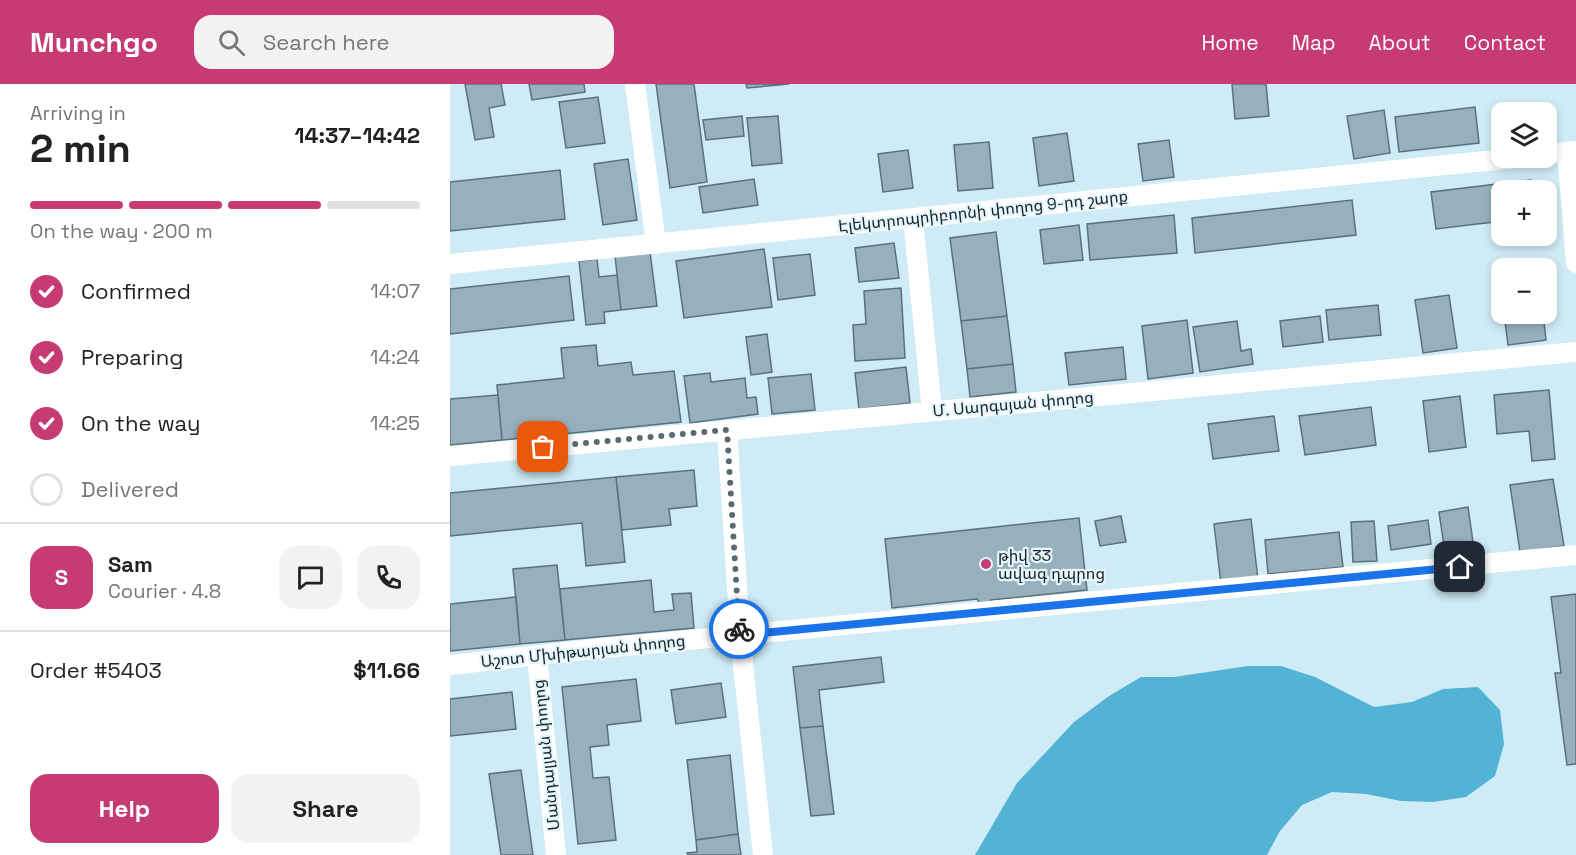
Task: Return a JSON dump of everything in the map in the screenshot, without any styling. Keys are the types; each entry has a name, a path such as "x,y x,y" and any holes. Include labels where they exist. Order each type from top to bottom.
{"street":[{"path":"635,84 656,244"},
{"path":"1557,153 1572,152 1576,263"},
{"name":"Էլեկտրոպրիբորնի փողոց 9-րդ շարք","path":"450,264 1491,160"},
{"path":"913,218 932,411"},
{"name":"Մ. Սարգսյան փողոց","path":"450,456 1576,352"},
{"path":"727,430 740,635 762,855"},
{"name":"Աշոտ Մխիթարյան փողոց","path":"450,665 1576,555"},
{"name":"Մանդալյան փողոց","path":"537,655 556,855"}],"shaded area":[{"path":"1248,666 1281,666 1315,677 1374,707 1412,702 1443,689 1478,687 1500,710 1504,744 1495,776 1466,797 1433,802 1401,801 1366,794 1332,792 1302,805 1280,831 1267,855 975,855 1017,783 1074,722 1109,696 1141,677 1174,677"}],"building":[{"path":"465,84 501,84 505,105 489,108 494,137 475,140"},
{"path":"529,84 584,84 585,92 532,100"},
{"path":"656,84 694,84 707,182 670,188"},
{"path":"746,84 789,84 747,88"},
{"path":"1232,84 1266,84 1269,116 1235,119"},
{"path":"598,97 605,143 566,148 559,102"},
{"path":"1475,107 1479,143 1399,152 1395,117"},
{"path":"1384,110 1390,153 1354,159 1347,116"},
{"path":"742,116 744,136 706,140 703,120"},
{"path":"778,116 782,163 752,166 747,118"},
{"path":"1067,133 1074,181 1039,186 1033,138"},
{"path":"1169,140 1174,177 1143,181 1138,144"},
{"path":"989,142 993,188 958,191 954,145"},
{"path":"908,150 913,188 883,192 878,154"},
{"path":"628,159 637,220 603,225 594,164"},
{"path":"560,170 565,219 450,231 450,182"},
{"path":"754,179 758,205 703,213 699,187"},
{"path":"1491,185 1491,222 1436,229 1431,192"},
{"path":"1352,200 1356,235 1195,253 1192,218"},
{"path":"1174,215 1177,253 1090,260 1087,224"},
{"path":"1079,225 1083,260 1044,264 1040,230"},
{"path":"996,232 1007,316 961,321 950,238"},
{"path":"894,243 899,278 859,282 855,248"},
{"path":"764,249 772,307 684,318 676,261"},
{"path":"650,252 657,306 621,310 615,256"},
{"path":"810,254 815,295 778,300 773,258"},
{"path":"597,259 599,277 617,275 621,310 604,312 605,323 586,325 579,261"},
{"path":"569,276 574,320 450,334 450,289"},
{"path":"901,288 905,358 855,361 853,325 866,324 864,291"},
{"path":"1449,295 1457,348 1423,353 1415,300"},
{"path":"1378,305 1381,335 1329,340 1326,310"},
{"path":"1007,316 1013,364 967,369 961,321"},
{"path":"1320,316 1323,342 1283,347 1280,321"},
{"path":"1187,320 1193,373 1148,379 1142,326"},
{"path":"1237,321 1241,351 1251,349 1253,364 1200,372 1193,327"},
{"path":"1505,324 1544,324 1546,340 1508,345"},
{"path":"767,334 772,372 751,375 746,337"},
{"path":"596,345 598,366 631,362 633,375 674,371 681,422 502,440 497,385 564,378 561,348"},
{"path":"1123,347 1126,379 1069,385 1065,353"},
{"path":"1013,364 1016,392 970,397 967,369"},
{"path":"906,367 910,403 859,409 855,373"},
{"path":"710,373 711,382 745,378 747,398 756,397 758,414 690,423 684,376"},
{"path":"811,374 815,410 772,414 768,378"},
{"path":"1549,390 1555,459 1532,461 1529,431 1497,434 1494,395"},
{"path":"498,395 502,440 450,445 450,399"},
{"path":"1460,396 1466,447 1429,452 1423,401"},
{"path":"1371,407 1376,445 1305,455 1299,416"},
{"path":"1274,416 1279,451 1213,459 1208,424"},
{"path":"694,470 697,506 669,509 671,525 622,530 616,477"},
{"path":"616,477 625,562 586,566 582,523 450,536 450,493"},
{"path":"1553,479 1564,546 1520,552 1510,485"},
{"path":"1468,507 1475,556 1446,560 1439,512"},
{"path":"1121,516 1126,542 1100,546 1095,521"},
{"name":"թիվ 33 ավագ դպրոց","path":"1079,518 1087,590 991,600 985,610 977,599 892,608 885,539"},
{"path":"1251,519 1258,580 1221,584 1214,524"},
{"path":"1428,520 1431,544 1391,550 1388,526"},
{"path":"1374,521 1377,561 1353,562 1351,522"},
{"path":"1339,532 1343,567 1268,574 1265,540"},
{"path":"557,565 565,640 520,644 513,569"},
{"path":"651,580 654,612 674,610 672,594 691,593 694,628 565,640 560,589"},
{"path":"1576,594 1576,764 1567,765 1555,673 1561,673 1551,597"},
{"path":"516,597 520,644 450,651 450,604"},
{"path":"881,657 884,682 819,690 823,726 800,728 793,667"},
{"path":"636,679 641,721 607,725 609,745 590,747 593,778 609,777 616,840 578,844 562,687"},
{"path":"721,683 726,717 676,724 671,690"},
{"path":"512,692 516,729 450,736 450,699"},
{"path":"823,726 834,814 811,816 800,728"},
{"path":"730,755 738,834 696,840 687,760"},
{"path":"521,770 533,855 501,855 489,774"},
{"path":"738,834 741,855 688,855 687,853 697,852 696,840"}],"way so far":[{"path":"543,447 727,430 739,629"}],"place":[{"name":"թիվ 33 ավագ դպրոց","path":"986,564"}],"route":[{"path":"739,629 740,635 1460,567"}]}
